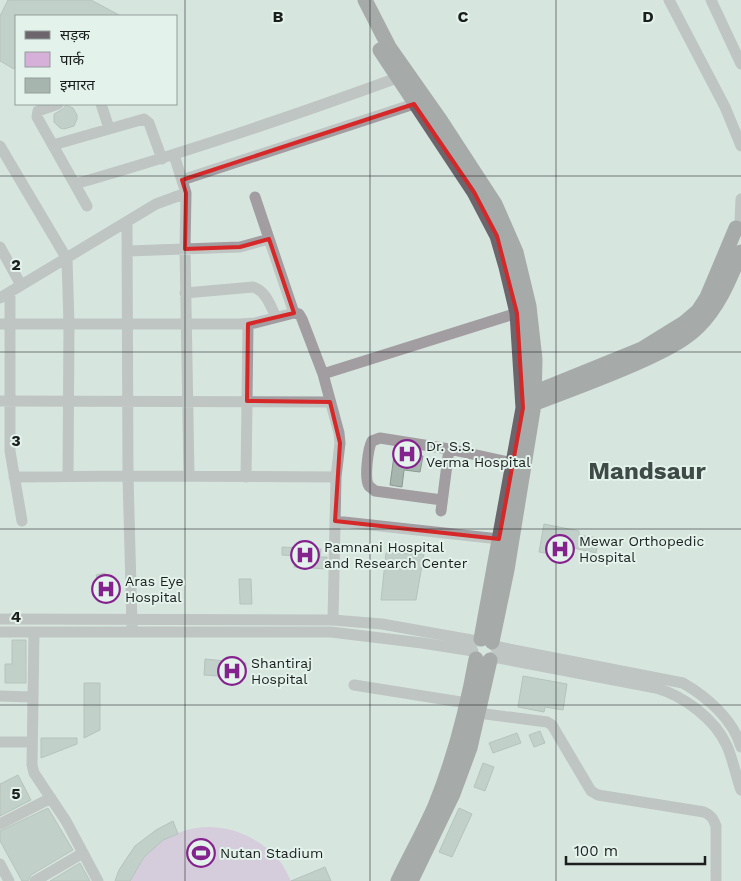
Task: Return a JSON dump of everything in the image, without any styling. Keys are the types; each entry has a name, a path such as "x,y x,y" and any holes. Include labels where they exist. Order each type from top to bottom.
{"main road":[{"path":"354,0 379,50 474,192 497,236 517,313 528,400 513,463 499,539 484,650 472,708 470,748 453,794 411,881"},
{"path":"365,0 389,47 441,121 495,204 516,252 529,306 535,359 528,400 507,570 484,650"},
{"path":"528,400 642,349 684,323 698,311 707,297 739,228"},
{"path":"528,400 632,365 665,350 686,337 707,318 721,296 741,252"},
{"path":"398,881 435,806 472,708"}],"street":[{"path":"670,0 725,107 741,146"},
{"path":"711,0 741,64"},
{"path":"75,184 162,159 298,114 397,78"},
{"path":"182,180 414,104"},
{"path":"54,105 44,108 36,114 87,206"},
{"path":"101,105 109,128"},
{"path":"53,145 144,119 149,123 162,159"},
{"path":"0,146 67,259 69,324 68,476"},
{"path":"174,155 186,193 185,293 189,476"},
{"path":"22,521 14,477 5,451 5,295 156,204 186,193"},
{"path":"255,198 294,313"},
{"path":"739,228 741,199"},
{"path":"127,222 128,476 132,625"},
{"path":"128,251 240,247 269,239"},
{"path":"0,247 3,260 22,286"},
{"path":"185,293 253,287 260,289 264,294 276,317"},
{"path":"5,324 248,324 294,313 298,314 302,319 323,374 339,433 340,443 336,478 333,620"},
{"path":"323,374 517,313"},
{"path":"246,477 248,324"},
{"path":"5,401 330,402"},
{"path":"449,449 441,506 376,491 369,487 367,479 370,446 372,441 380,438 449,449 513,463"},
{"path":"14,477 189,476 336,478"},
{"path":"335,521 499,539"},
{"path":"0,619 331,632 484,650 683,683 702,694 732,727 740,741"},
{"path":"0,632 34,632 132,625 333,620 382,624 484,650 656,688 675,694 693,705 720,733 727,746 741,790"},
{"path":"34,632 32,697 32,765 34,773 66,821 98,881"},
{"path":"354,685 547,722 552,725 591,791 598,795 709,814 714,819 716,826 716,881"},
{"path":"693,705 702,694"},
{"path":"0,696 32,697"},
{"path":"720,733 732,727"},
{"path":"0,742 32,742"},
{"path":"0,824 51,798"},
{"path":"35,881 83,854"},
{"path":"0,864 9,881"}],"highlighted area":[{"path":"414,104 474,192 497,236 517,313 523,408 499,539 335,521 340,443 330,402 247,401 248,324 294,313 269,239 240,247 185,249 186,193 182,180"}],"green space":[{"name":"Nutan Stadium","path":"173,821 178,833 205,827 218,828 231,830 256,841 277,858 291,881 115,881 124,861 130,853 154,832"},
{"path":"325,867 331,881 291,881"}],"building":[{"path":"8,0 91,0 119,15 15,15 14,69 0,61 0,16"},
{"path":"66,105 73,108 77,119 74,126 64,129 54,122 54,114"},
{"path":"395,448 407,450 406,454 423,456 420,472 404,470 402,487 390,485"},
{"path":"544,524 579,531 579,535 599,538 596,553 574,548 572,558 539,552"},
{"path":"282,547 321,549 320,557 327,557 327,569 294,567 295,556 282,555"},
{"path":"386,553 424,554 416,600 381,600"},
{"path":"105,573 112,596 104,599 96,575"},
{"path":"239,579 251,579 252,604 240,604"},
{"path":"12,640 26,640 26,683 5,683 5,664 12,664"},
{"path":"205,659 246,663 245,678 204,675"},
{"path":"523,676 567,684 563,710 545,707 544,712 518,707"},
{"path":"84,683 100,683 100,730 84,738"},
{"path":"540,731 545,743 534,747 529,735"},
{"path":"517,733 521,743 493,753 489,743"},
{"path":"41,738 77,738 77,744 41,758"},
{"path":"483,763 494,767 485,791 474,787"},
{"path":"18,775 31,800 0,816 0,784"},
{"path":"48,808 73,850 31,875 28,881 22,881 0,841 0,831"},
{"path":"459,808 472,814 452,857 439,852"},
{"path":"173,821 178,834 163,840 144,857 130,881 115,881 119,870 135,846 156,830"},
{"path":"80,863 90,881 50,881"},
{"path":"325,867 331,881 291,881"}],"place":[{"name":"Dr. S.S. Verma Hospital","path":"407,454"},
{"name":"Mewar Orthopedic Hospital","path":"560,549"},
{"name":"Pamnani Hospital and Research Center","path":"305,555"},
{"name":"Aras Eye Hospital","path":"106,589"},
{"name":"Shantiraj Hospital","path":"232,671"},
{"name":"Nutan Stadium","path":"201,853"}],"district":[{"name":"Mandsaur","path":"647,471"}]}
